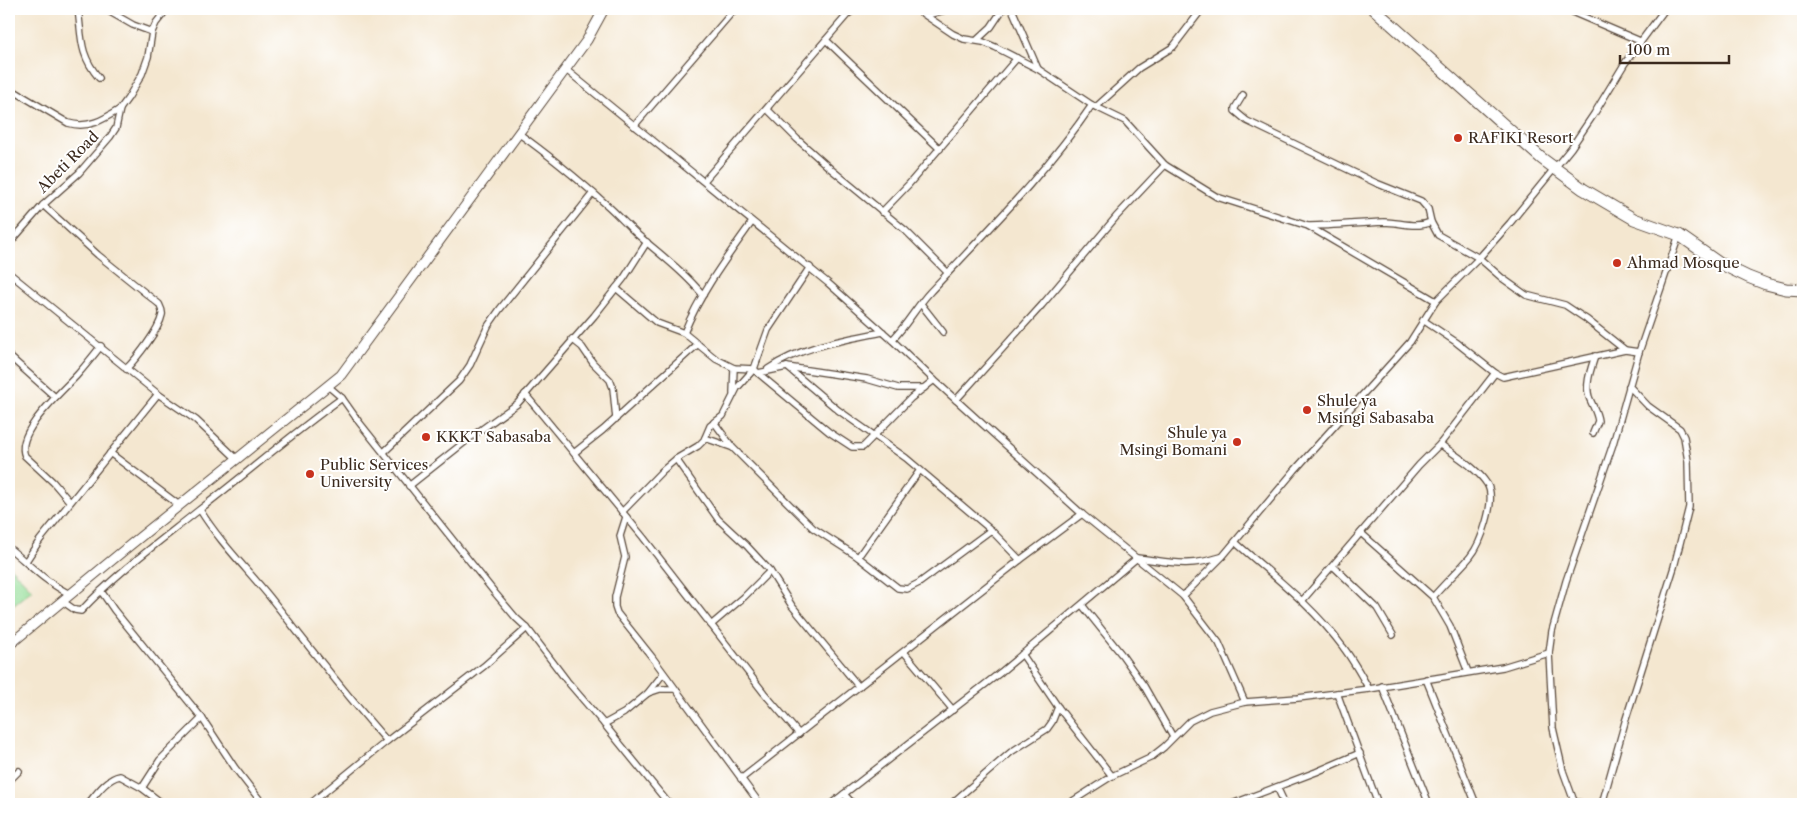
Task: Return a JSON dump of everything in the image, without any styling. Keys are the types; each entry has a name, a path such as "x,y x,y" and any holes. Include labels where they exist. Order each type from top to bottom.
{"highway":[{"path":"1374,9 1554,169 1590,194 1634,219 1679,235 1718,263 1748,277 1786,289 1803,290"}],"main road":[{"path":"9,645 328,386 347,368 587,40 604,9"}],"street":[{"path":"78,9 83,52 86,61 98,78"},
{"path":"105,9 133,25 152,32"},
{"name":"Abeti Road","path":"9,244 42,206 79,172 110,137 116,128 120,109 142,74 156,23 167,9"},
{"path":"634,126 735,9"},
{"path":"704,181 848,14 855,9"},
{"path":"916,9 953,34 964,39 977,40 988,44 1018,58 1094,106 1125,121 1165,165 1217,197 1308,226 1436,301"},
{"path":"927,15 949,9"},
{"path":"977,40 990,27 1003,9"},
{"path":"1012,9 1038,69"},
{"path":"892,340 948,273 1000,218 1094,106 1140,68 1173,47 1202,9"},
{"path":"1565,9 1640,42"},
{"path":"1182,596 1223,556 1295,470 1410,342 1436,301 1480,258 1554,169 1571,148 1640,42 1665,9"},
{"path":"826,40 940,149"},
{"path":"882,212 910,184 1018,58"},
{"path":"565,69 810,268 892,340 1082,514 1182,596 1219,643 1245,702"},
{"path":"9,88 68,123 78,126 85,126 96,122 120,109"},
{"path":"1243,95 1235,108 1236,112 1247,122 1376,183 1421,201 1428,209 1431,222 1438,235 1480,258 1508,283 1526,295 1565,305 1575,311 1625,350"},
{"path":"767,109 797,139 904,230 948,273"},
{"path":"518,133 593,193 692,282 703,296"},
{"path":"956,400 1042,306 1116,217 1165,165"},
{"path":"384,452 459,381 470,365 488,326 500,309 593,193"},
{"path":"42,206 98,255 159,304 162,316 146,346 126,369"},
{"path":"684,333 703,296 729,253 752,222"},
{"path":"1308,226 1384,222 1418,226 1431,222"},
{"path":"1589,804 1574,803 1563,771 1553,728 1548,653 1563,590 1613,444 1639,352 1679,235"},
{"path":"409,486 471,437 517,404 616,288 637,260 647,242"},
{"path":"759,371 768,330 810,268"},
{"path":"9,273 65,320 101,346 126,369 196,420 237,459"},
{"path":"616,288 657,323 684,333 710,356 734,368 759,371 787,367 867,379 898,388 924,388"},
{"path":"921,304 943,332"},
{"path":"1423,320 1503,377 1510,377 1625,350 1639,352"},
{"path":"622,512 676,459 698,446 705,438 707,430 723,416 737,388 759,371 794,354 826,344 883,332"},
{"path":"572,339 582,347 593,363 610,380 613,388 616,419"},
{"path":"574,453 616,419 698,344"},
{"path":"70,502 53,482 25,456 23,451 24,444 37,418 101,346"},
{"path":"9,356 55,397"},
{"path":"1593,433 1598,421 1589,398 1588,389 1595,356"},
{"path":"787,367 838,410 906,458 990,530 1020,560"},
{"path":"733,396 734,368"},
{"path":"759,371 829,432 852,448 863,447 901,408 934,380"},
{"path":"1302,601 1414,470 1440,444 1495,373"},
{"path":"328,386 342,398 409,486 495,593 527,628 567,682 669,804"},
{"path":"1602,804 1625,722 1674,567 1689,508 1688,461 1684,437 1676,425 1648,406 1629,386"},
{"path":"26,561 70,502 158,394"},
{"path":"525,394 626,517 764,693 799,734"},
{"path":"62,601 78,612 200,510 316,416 342,398"},
{"path":"714,422 733,448 805,521 858,557 898,588 907,588 919,583 990,530"},
{"path":"705,438 733,448"},
{"path":"1433,597 1476,547 1488,514 1491,498 1487,484 1474,470 1440,444"},
{"path":"110,452 180,505"},
{"path":"676,459 718,519 770,571 792,606 859,686"},
{"path":"858,557 920,470"},
{"path":"200,510 212,529 262,587 354,704 387,741"},
{"path":"741,779 1020,560 1082,514"},
{"path":"626,517 620,536 624,557 614,607 760,804"},
{"path":"1361,533 1433,597 1450,626 1468,672"},
{"path":"1235,542 1302,601 1343,646 1369,689"},
{"path":"9,548 26,561 42,578 70,594"},
{"path":"831,804 953,710 1137,558 1185,564 1199,563 1223,556"},
{"path":"1333,566 1377,608 1393,635"},
{"path":"711,625 744,597 770,571"},
{"path":"101,591 114,610 202,718 235,768 263,804"},
{"path":"1082,605 1144,686 1173,737"},
{"path":"310,804 387,741 484,666 527,628"},
{"path":"904,652 953,710"},
{"path":"1068,804 1112,776 1150,758 1199,715 1245,702 1298,698 1369,689 1503,667 1548,653"},
{"path":"1022,654 1058,707 1112,776"},
{"path":"604,724 624,712 648,693 663,674"},
{"path":"1426,679 1476,804"},
{"path":"1382,686 1429,804"},
{"path":"648,693 660,689 674,689"},
{"path":"1337,693 1378,804"},
{"path":"951,804 1011,752 1047,729 1058,707"},
{"path":"142,788 160,760 202,718"},
{"path":"1232,804 1360,753"},
{"path":"9,781 19,771"},
{"path":"88,804 105,785 120,776 142,788 163,804"},
{"path":"1277,787 1284,804"},
{"path":"844,794 853,804"}],"green space":[{"path":"9,566 32,590 9,608"}],"place":[{"name":"RAFIKI Resort","path":"1458,138"},
{"name":"Ahmad Mosque","path":"1617,263"},
{"name":"Shule ya Msingi Sabasaba","path":"1307,410"},
{"name":"KKKT Sabasaba","path":"426,437"},
{"name":"Shule ya Msingi Bomani","path":"1237,442"},
{"name":"Public Services University","path":"310,474"}]}
